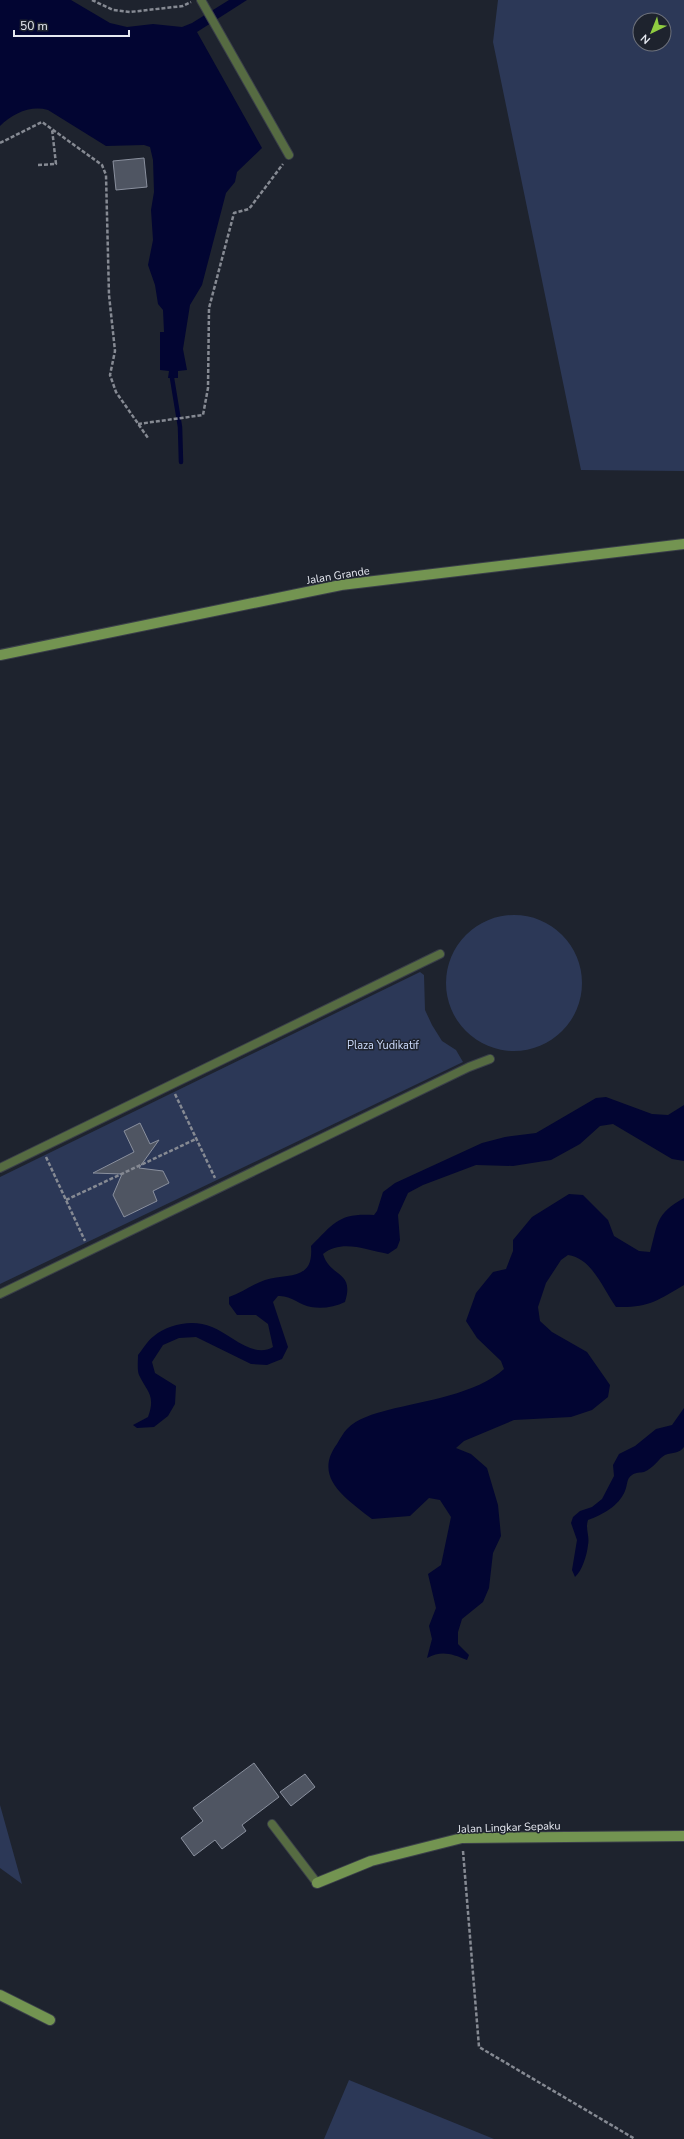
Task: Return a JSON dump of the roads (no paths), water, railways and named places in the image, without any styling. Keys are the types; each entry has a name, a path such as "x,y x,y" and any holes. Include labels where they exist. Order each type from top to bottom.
{"street":[{"name":"Jalan Grande","path":"0,655 341,585 684,544"},
{"name":"Jalan Lingkar Sepaku","path":"317,1883 371,1860 462,1838 684,1836"},
{"path":"0,1995 50,2020"}],"lane":[{"path":"201,0 290,155"},
{"path":"0,1168 440,954"},
{"path":"0,1294 462,1070 490,1059"},
{"path":"272,1824 317,1883"}],"waterway":[{"path":"172,378 180,427 181,462"}],"park label":[{"name":"Plaza Yudikatif","path":"383,1045"}]}
